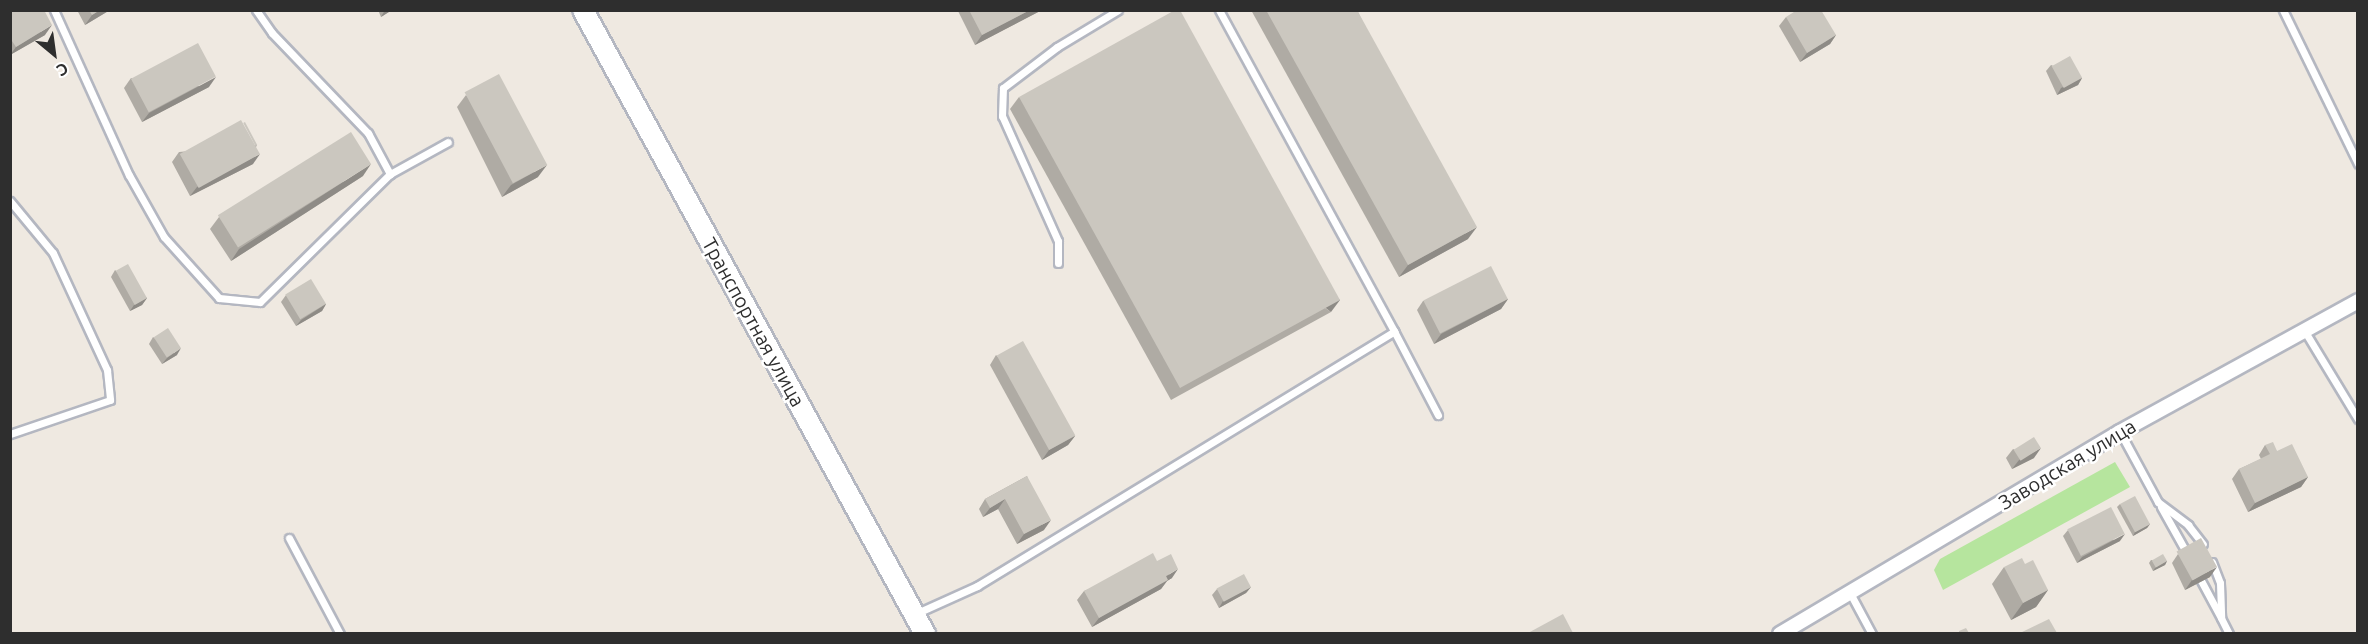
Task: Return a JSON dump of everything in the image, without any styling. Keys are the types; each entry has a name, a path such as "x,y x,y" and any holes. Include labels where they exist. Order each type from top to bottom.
{"street":[{"name":"Транспортная улица","path":"583,10 926,633"},
{"name":"Заводская улица","path":"1780,633 2120,432 2358,301"}],"lane":[{"path":"54,10 129,175 164,237 219,298 260,302 390,174 448,142"},
{"path":"256,10 272,33 368,133 390,174"},
{"path":"1058,263 1058,241 1002,116 1003,88 1057,47 1118,10"},
{"path":"1219,10 1438,415"},
{"path":"2283,10 2358,164"},
{"path":"10,201 53,253 107,369 110,400 10,434"},
{"path":"915,614 977,586 1394,330"},
{"path":"2304,330 2358,418"},
{"path":"2120,432 2229,633"},
{"path":"2158,502 2188,525 2202,543 2220,583 2221,618"},
{"path":"289,538 340,633"},
{"path":"1850,593 1872,633"}],"green space":[{"path":"2115,462 2130,487 1943,590 1934,570 1940,559"}],"building":[{"path":"10,10 44,10 52,25 16,47 10,38"},
{"path":"89,10 100,10 92,15"},
{"path":"969,10 1030,10 982,35"},
{"path":"1175,10 1180,10 1340,300 1180,388 1019,97"},
{"path":"1266,10 1357,10 1477,227 1408,265"},
{"path":"1797,10 1821,10 1836,35 1807,53 1786,17"},
{"path":"198,43 216,77 149,112 131,79"},
{"path":"2070,56 2082,78 2064,88 2052,66"},
{"path":"499,74 547,165 513,183 465,92"},
{"path":"241,120 260,154 199,188 180,154"},
{"path":"245,122 257,145 255,146 243,123"},
{"path":"351,132 371,164 238,247 218,215"},
{"path":"128,264 147,298 135,305 116,271"},
{"path":"1491,266 1508,299 1440,333 1423,301"},
{"path":"311,279 326,304 300,319 285,294"},
{"path":"168,328 181,348 167,357 154,337"},
{"path":"1023,341 1075,435 1049,450 997,356"},
{"path":"2034,437 2041,448 2021,461 2014,450"},
{"path":"2273,442 2277,451 2292,444 2308,477 2255,503 2239,469 2270,454 2265,445"},
{"path":"1027,476 1051,520 1024,534 1005,499 990,508 985,499"},
{"path":"2135,496 2150,524 2135,532 2120,504"},
{"path":"2111,507 2125,534 2081,556 2067,529"},
{"path":"2201,538 2217,567 2193,580 2177,552"},
{"path":"1153,553 1157,561 1171,554 1178,569 1166,576 1168,580 1099,618 1084,591"},
{"path":"2163,554 2167,561 2156,567 2152,560"},
{"path":"2022,558 2025,564 2033,560 2048,590 2023,603 2004,567"},
{"path":"1244,574 1251,587 1224,602 1217,589"},
{"path":"1563,614 1573,633 1528,633"},
{"path":"2049,619 2057,633 2020,633"},
{"path":"1966,628 1969,633 1959,633 1959,631"}]}
